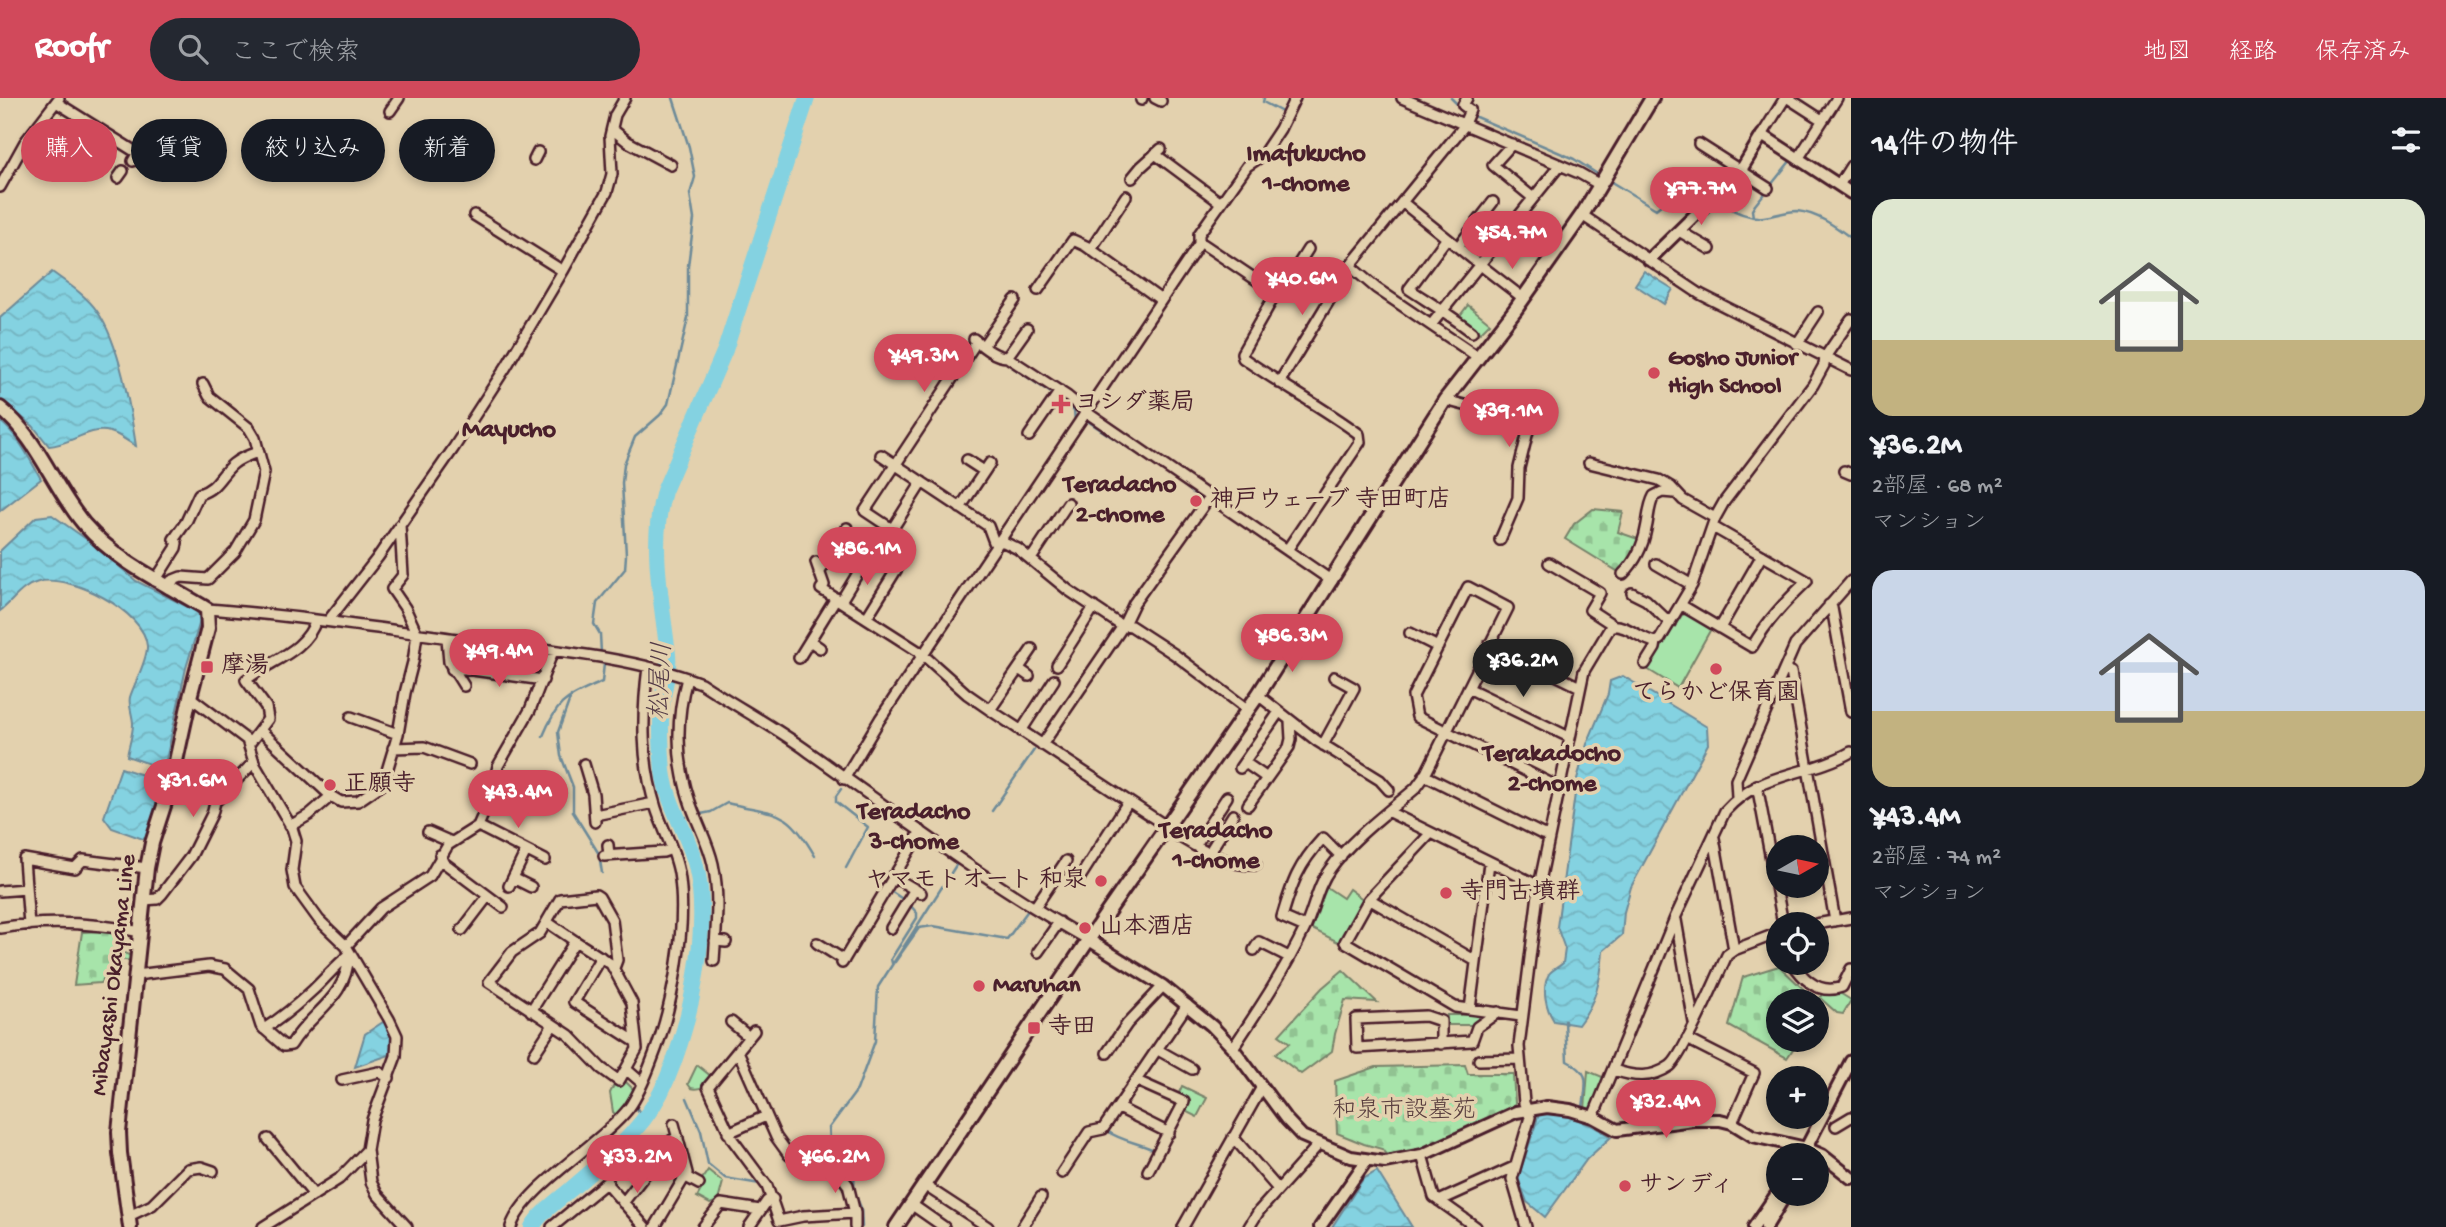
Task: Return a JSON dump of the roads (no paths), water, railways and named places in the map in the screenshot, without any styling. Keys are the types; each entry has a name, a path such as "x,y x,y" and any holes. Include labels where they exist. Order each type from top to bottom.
{"main road":[{"path":"896,1227 1166,826 1258,695 1445,400 1582,215 1652,98"},
{"path":"0,408 30,440 53,481 84,524 101,541 155,581 207,609"},
{"name":"Mibayashi Okayama Line","path":"129,1221 119,1132 147,868 171,784 208,628 207,609"}],"street":[{"path":"390,111 399,98"},
{"path":"328,621 400,525 506,367 563,271 607,192 612,174 612,129 615,115 625,98"},
{"path":"844,779 880,719 1199,244 1199,234 1247,166 1262,156 1280,129 1294,98"},
{"path":"1402,98 1560,165 1600,185"},
{"path":"1279,383 1350,266 1464,126 1470,110 1463,105 1468,98"},
{"path":"1648,260 1741,170 1787,98 1820,118"},
{"path":"1798,159 1820,118 1837,98"},
{"path":"0,187 25,142 58,100 103,126 131,147"},
{"path":"612,129 628,142 660,154 671,165"},
{"path":"1762,135 1851,193"},
{"path":"1512,144 1493,165 1532,197"},
{"path":"1699,144 1768,188"},
{"path":"1132,178 1158,151 1192,176 1221,203"},
{"path":"1431,325 1560,165"},
{"path":"1839,185 1851,166"},
{"path":"1091,250 1120,214 1126,196"},
{"path":"1402,202 1523,298"},
{"path":"1458,247 1479,211 1493,202"},
{"path":"474,215 563,271"},
{"path":"1582,215 1700,294 1851,370"},
{"path":"1678,231 1710,248"},
{"path":"1447,238 1409,289 1472,332"},
{"path":"1038,290 1050,280 1068,255 1073,240 1161,300"},
{"path":"1199,244 1235,264 1276,293"},
{"path":"1287,550 1360,442 1359,434 1332,414 1243,358 1242,353 1276,293 1282,290 1299,256 1308,249"},
{"path":"1350,266 1376,288 1478,357"},
{"path":"922,482 890,532 865,511 895,464 912,447 978,342 1002,311 1015,300"},
{"path":"1797,344 1818,312"},
{"path":"1645,663 1692,585 1714,522 1724,502 1813,385 1824,365 1825,357 1851,319"},
{"path":"1007,358 1027,328"},
{"path":"978,342 1000,357 1007,358 1332,580"},
{"path":"167,588 171,581 181,577 208,579 235,552 254,520 264,472 249,428 209,396 203,384"},
{"path":"1030,436 1058,394"},
{"path":"1445,400 1525,421 1529,427 1519,468 1518,498 1500,540"},
{"path":"155,581 176,548 174,539 186,522 199,494 211,491 240,459 258,452"},
{"path":"881,455 988,526 994,542 1018,549 1048,575 1121,625 1131,626 1174,654 1247,709"},
{"path":"960,508 987,467 967,460"},
{"path":"1589,463 1659,480 1762,555 1807,581 1778,608 1752,647 1681,605"},
{"path":"1623,574 1636,558 1644,539 1648,509 1654,496 1662,492 1674,493"},
{"path":"1042,745 1134,603 1211,498"},
{"path":"1031,559 1068,503"},
{"path":"261,730 341,803 358,801 383,784 398,734 417,634 405,608 392,589 403,575 400,525"},
{"path":"820,573 847,528"},
{"path":"1720,628 1762,555"},
{"path":"799,658 867,558"},
{"path":"816,562 824,585 821,589 923,655 967,694 990,710 1195,846 1241,868 1256,865"},
{"path":"1549,563 1603,589 1590,610 1613,625 1656,642"},
{"path":"1656,564 1692,585"},
{"path":"867,617 898,567"},
{"path":"1555,578 1560,569"},
{"path":"1737,797 1736,780 1795,645 1851,581"},
{"path":"1233,1048 1290,957 1306,927 1320,886 1329,870 1416,788 1446,732 1508,608 1468,587 1413,696 1417,717 1446,732 1559,785"},
{"path":"1632,593 1646,600 1670,623"},
{"path":"1829,605 1832,608 1851,712"},
{"path":"1057,665 1094,607"},
{"path":"207,609 328,621 553,651 650,667 701,683 808,751 844,779 1035,907 1163,986 1233,1048 1286,1119 1302,1136 1366,1161 1385,1162 1422,1155 1526,1110 1559,1108 1593,1117 1617,1130 1693,1120 1720,1120 1753,1136 1775,1143"},
{"path":"249,744 268,719 266,706 246,680 258,670 302,645 316,620"},
{"path":"1514,1227 1525,1224 1512,1179 1530,1117 1526,1110 1520,1059 1521,1016 1539,886 1584,671 1607,630 1613,625"},
{"path":"1410,633 1438,647"},
{"path":"447,638 449,662 464,686"},
{"path":"810,641 820,648"},
{"path":"1490,643 1580,687"},
{"path":"990,710 1032,649"},
{"path":"264,1029 313,990 348,952 382,908 429,876 440,855 451,842 478,826 491,796 498,766 530,710 553,651"},
{"path":"511,1227 513,1220 531,1197 629,1108 661,1037 678,950 681,891 677,862 654,803 646,760 644,702 650,667"},
{"path":"452,669 543,680"},
{"path":"1019,669 1029,676"},
{"path":"1784,670 1791,672 1835,921"},
{"path":"686,677 680,702 679,755 689,801 707,841 713,866 718,904 714,961"},
{"path":"1323,745 1354,688 1334,677"},
{"path":"1021,731 1054,680"},
{"path":"1468,688 1569,737"},
{"path":"1033,692 1042,699"},
{"path":"1258,695 1323,745 1380,780 1388,790"},
{"path":"190,697 247,740 254,762 296,841 292,870 295,887 319,920 348,952 389,1018 397,1036 396,1056 372,1120 367,1150 371,1182 377,1194 407,1227"},
{"path":"1267,778 1242,765 1279,712"},
{"path":"351,717 398,734"},
{"path":"1248,805 1289,747 1292,740 1290,722"},
{"path":"393,748 424,747 470,764"},
{"path":"1593,1117 1675,918 1726,811 1737,797 1757,785 1851,751"},
{"path":"144,900 157,899 162,894 191,856 212,814 215,802 254,762"},
{"path":"584,764 593,794 595,818 626,805 654,803"},
{"path":"1424,775 1542,834 1549,835"},
{"path":"1757,785 1781,912"},
{"path":"290,826 309,815 331,796"},
{"path":"1195,846 1227,797"},
{"path":"1077,882 1104,846 1128,802"},
{"path":"1389,812 1539,886"},
{"path":"1209,853 1233,816"},
{"path":"478,826 545,860"},
{"path":"817,943 843,961 921,831"},
{"path":"428,832 451,842"},
{"path":"1431,833 1369,898 1345,942 1455,1007 1521,1016"},
{"path":"1713,836 1734,950"},
{"path":"1306,927 1282,917 1298,868 1323,838 1341,856"},
{"path":"608,845 607,856 672,849"},
{"path":"526,851 511,882 531,887"},
{"path":"440,855 443,862 503,907"},
{"path":"29,925 24,859 75,868 83,860 147,868"},
{"path":"1035,907 1066,861"},
{"path":"1470,1009 1489,863"},
{"path":"892,876 918,891 907,902 896,925"},
{"path":"0,891 26,889"},
{"path":"547,922 614,968 632,1003 636,1049 619,1081 601,1068 569,1035 489,982 512,952 540,933 560,899 596,895 599,897 612,920 617,960 614,968"},
{"path":"462,930 488,896"},
{"path":"1369,898 1476,961"},
{"path":"1675,918 1694,1023"},
{"path":"1829,922 1851,918"},
{"path":"1038,952 1059,922"},
{"path":"0,928 29,925 111,926 141,932"},
{"path":"1614,1070 1641,1077 1670,1067 1687,1039 1727,955 1766,938"},
{"path":"531,1011 575,941"},
{"path":"715,941 726,942"},
{"path":"1254,950 1259,942 1290,957"},
{"path":"136,975 209,966 225,969 249,989 264,1029 284,1046 291,1045 339,990 344,979 348,952"},
{"path":"601,957 574,1002 636,1042"},
{"path":"1804,975 1821,989 1831,991 1842,987 1851,969"},
{"path":"1107,1053 1127,1024 1163,986"},
{"path":"1062,1173 1089,1132 1103,1129 1119,1108 1187,1005"},
{"path":"1441,1044 1441,1021 1438,1019 1426,1016 1356,1019 1357,1048 1441,1044 1472,1041 1477,1027 1498,1012"},
{"path":"731,1022 752,1034 709,1087 729,1132 767,1186 779,1224 803,1216 855,1213"},
{"path":"534,1054 553,1025"},
{"path":"1687,1039 1754,1073 1731,1123"},
{"path":"738,1051 776,1137 789,1155"},
{"path":"1158,1051 1192,1069"},
{"path":"1479,1060 1520,1059"},
{"path":"1809,1143 1851,1061"},
{"path":"626,1069 642,1083"},
{"path":"342,1080 379,1072 389,1079"},
{"path":"1138,1081 1184,1102 1148,1171"},
{"path":"1183,1227 1262,1087"},
{"path":"1119,1108 1169,1133"},
{"path":"729,1132 766,1116"},
{"path":"1836,1126 1851,1117"},
{"path":"655,1227 687,1173 674,1124"},
{"path":"1233,1137 1279,1189"},
{"path":"623,1202 672,1140 678,1138"},
{"path":"268,1139 276,1156 314,1195"},
{"path":"1249,1227 1259,1210 1319,1144"},
{"path":"263,1227 339,1179 367,1150"},
{"path":"1422,1155 1434,1196 1476,1227"},
{"path":"1320,1227 1366,1161"},
{"path":"1829,1161 1851,1178"},
{"path":"129,1221 152,1205 188,1168 201,1167 213,1171"},
{"path":"1439,1201 1514,1167"},
{"path":"836,1169 848,1185 855,1213 855,1227"},
{"path":"686,1177 699,1184"},
{"path":"552,1227 607,1182 645,1227"},
{"path":"924,1185 988,1227"},
{"path":"1022,1227 1029,1208 1041,1197"},
{"path":"749,1227 767,1200 773,1199"},
{"path":"703,1227 721,1203 760,1210"},
{"path":"911,1204 944,1227"},
{"path":"1754,1227 1768,1206"},
{"path":"1766,1227 1779,1206"}],"water":[{"path":"1644,271 1673,289 1664,304 1635,285"},
{"path":"52,272 88,300 105,325 123,376 136,446 117,434 102,431 49,446 33,426 0,400 0,318"},
{"path":"0,421 18,440 41,479 0,511"},
{"path":"52,515 96,546 136,581 198,612 200,621 186,668 164,769 127,756 133,728 130,697 147,651 143,633 133,620 120,608 86,589 52,581 38,582 27,587 0,611 0,551 36,517"},
{"path":"1623,676 1707,727 1708,744 1631,887 1624,912 1622,935 1603,951 1596,990 1578,1025 1554,1021 1547,1005 1545,986 1549,974 1563,963 1565,949 1557,927 1577,779 1587,744 1608,694 1610,681"},
{"path":"121,768 162,781 163,789 148,837 143,839 112,828 104,817"},
{"path":"386,1020 392,1041 392,1054 355,1067 365,1034"},
{"path":"1539,1114 1577,1119 1611,1137 1587,1159 1545,1217 1527,1202 1518,1178"},
{"path":"1377,1171 1412,1227 1332,1227 1363,1179"}],"waterway":[{"path":"601,653 600,634 594,624 597,603 625,569 622,483 624,464 635,437 660,415 668,404 688,318 688,266 694,219 690,194 695,177 689,147 673,98"},
{"name":"松尾川","path":"532,1227 540,1216 626,1140 649,1112 676,1056 691,1003 700,945 700,890 696,866 669,795 663,771 661,711 668,661 658,573 657,531 664,491 725,350 807,98"},
{"path":"1264,98 1263,102 1284,113"},
{"path":"1451,98 1463,110"},
{"path":"1797,151 1824,110"},
{"path":"1471,115 1574,159 1599,175"},
{"path":"1753,217 1752,210 1755,205 1791,160"},
{"path":"1608,180 1656,209 1679,195 1690,193 1705,196"},
{"path":"1718,202 1752,217 1793,211 1812,214 1851,238"},
{"path":"1012,367 1060,399 1074,411 1075,421"},
{"path":"1075,422 1079,414"},
{"path":"1089,422 1174,478 1202,500"},
{"path":"543,736 554,714 565,701 602,682 604,664"},
{"path":"571,696 558,732 561,756 573,787 573,812 599,854 602,873"},
{"path":"992,811 1034,750"},
{"path":"841,789 836,796 836,802 868,827 846,868"},
{"path":"701,814 727,803 770,812 797,829 815,856"},
{"path":"678,819 686,817"},
{"path":"862,1227 861,1208 854,1191 855,1157 847,1147 830,1140 829,1128 857,1090 875,1041 878,987 958,862"},
{"path":"889,890 904,900"},
{"path":"892,963 891,959 917,918 917,913 909,904"},
{"path":"892,963 919,928 933,926 1007,939 1029,909"},
{"path":"1565,1021 1567,1061 1581,1070 1586,1080 1583,1109"},
{"path":"687,1098 701,1131 708,1164 725,1178 760,1184"},
{"path":"636,1107 644,1120"},
{"path":"1107,1131 1156,1151"}],"place":[{"name":"Gosho Junior High School","path":"1654,373"},
{"name":"ヨシダ薬局","path":"1061,404"},
{"name":"神戸ウェーブ 寺田町店","path":"1196,501"},
{"name":"摩湯","path":"207,667"},
{"name":"てらかど保育園","path":"1716,669"},
{"name":"正願寺","path":"330,785"},
{"name":"ヤマモトオート 和泉","path":"1101,881"},
{"name":"寺門古墳群","path":"1446,893"},
{"name":"山本酒店","path":"1085,928"},
{"name":"Maruhan","path":"979,986"},
{"name":"寺田","path":"1034,1028"},
{"name":"サンディ","path":"1625,1186"}],"district":[{"name":"Imafukucho 1-chome","path":"1306,170"},
{"name":"Mayucho","path":"509,431"},
{"name":"Teradacho 2-chome","path":"1120,501"},
{"name":"Terakadocho 2-chome","path":"1552,770"},
{"name":"Teradacho 3-chome","path":"914,828"},
{"name":"Teradacho 1-chome","path":"1216,847"}],"park label":[{"name":"和泉市設墓苑","path":"1404,1111"}]}
